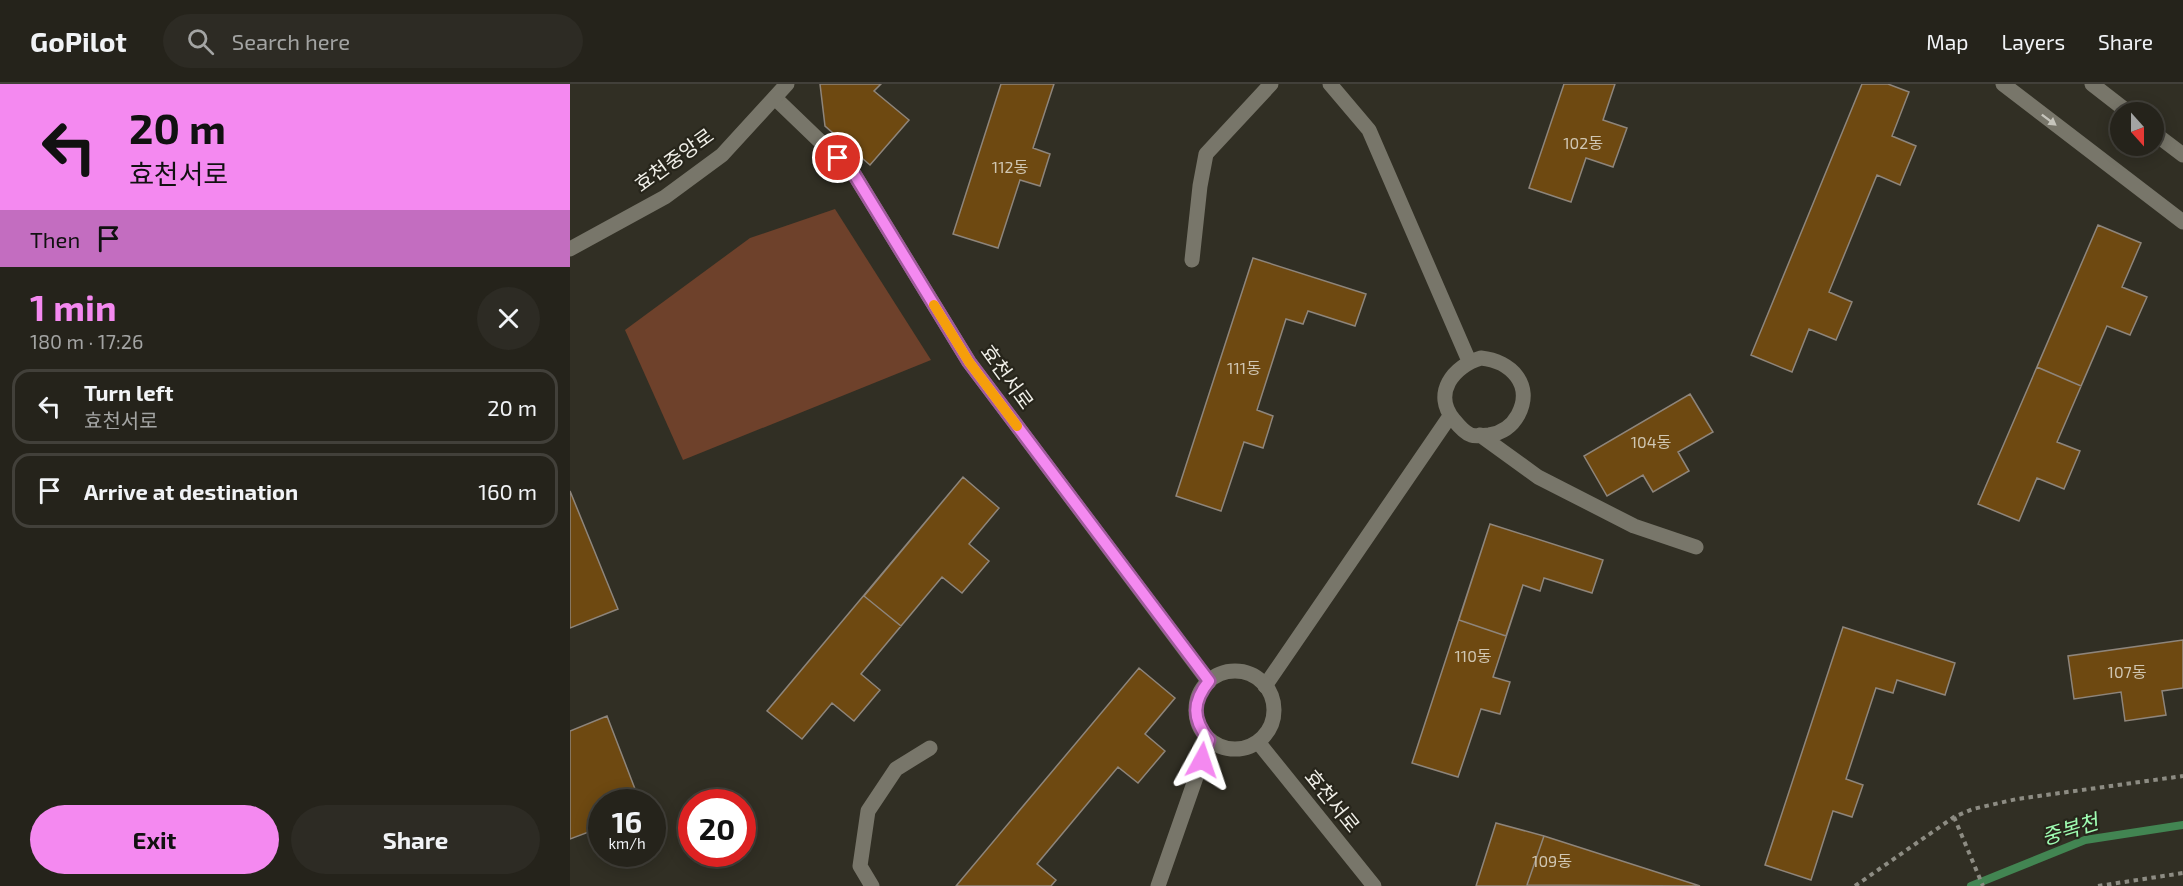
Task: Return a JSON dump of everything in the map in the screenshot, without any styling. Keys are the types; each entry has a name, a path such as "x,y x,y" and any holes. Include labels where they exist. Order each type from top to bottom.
{"street":[{"name":"효천중앙로","path":"570,249 665,197 722,155 787,84"},
{"path":"1192,260 1206,154 1271,84"},
{"path":"1330,84 1368,130 1469,362"},
{"path":"2003,84 2183,222"},
{"path":"2092,84 2115,102"},
{"name":"효천서로","path":"775,98 854,174 969,362 1209,681"},
{"path":"2164,141 2183,155"},
{"path":"1481,358 1494,359 1505,364 1515,373 1521,383 1523,396 1521,408 1516,419 1507,429 1495,434 1470,435 1450,416 1446,404 1448,385 1458,368 1469,362 1481,358"},
{"path":"1265,686 1450,416"},
{"path":"1480,435 1538,477 1634,526 1696,547"},
{"path":"1232,671 1244,672 1265,686 1272,697 1274,709 1267,733 1258,742 1246,748 1233,749 1209,740 1196,717 1201,692 1209,681 1220,674 1232,671"},
{"path":"1158,886 1209,740"},
{"name":"효천서로","path":"1258,742 1374,886"},
{"path":"872,886 860,866 868,810 896,769 930,748"}],"path":[{"path":"1855,886 1954,817 1973,809 2017,799 2183,776"},
{"path":"1954,817 1983,886"},
{"path":"2098,886 2183,873"}],"shaded area":[{"path":"835,209 931,360 683,460 625,330 750,238"}],"building":[{"path":"820,84 881,84 874,91 909,120 870,165 825,126"},
{"path":"1001,84 1054,84 1033,148 1050,154 1040,186 1020,180 998,248 953,234"},
{"path":"1564,84 1615,84 1603,120 1627,128 1613,167 1586,158 1571,202 1529,188"},
{"path":"1862,84 1888,84 1909,92 1892,136 1916,146 1900,185 1877,175 1829,292 1852,302 1836,340 1809,329 1792,372 1751,355"},
{"path":"2098,225 2141,243 2122,287 2147,297 2130,335 2107,326 2057,442 2080,451 2064,489 2037,478 2019,521 1978,504"},
{"path":"2098,225 2141,243 2122,287 2147,297 2130,335 2107,326 2081,386 2037,367"},
{"path":"1253,258 1366,294 1355,326 1308,311 1303,324 1286,319 1257,410 1273,416 1263,448 1244,442 1221,511 1176,496"},
{"path":"1690,394 1713,432 1678,452 1689,471 1653,492 1643,475 1607,496 1584,456"},
{"path":"963,477 999,508 969,544 989,561 962,593 942,577 861,674 880,690 854,721 832,703 802,739 767,711"},
{"path":"963,477 999,508 969,544 989,561 962,593 942,577 901,626 864,596"},
{"path":"570,491 618,609 570,628"},
{"path":"1490,524 1603,560 1592,593 1544,578 1540,591 1523,585 1493,677 1510,682 1500,714 1481,709 1458,777 1412,763"},
{"path":"1490,524 1603,560 1592,593 1544,578 1540,591 1523,585 1506,636 1459,620"},
{"path":"1843,627 1955,663 1945,695 1897,680 1893,693 1876,688 1846,779 1863,785 1852,817 1833,811 1811,880 1765,865"},
{"path":"2183,640 2183,688 2162,691 2166,715 2125,721 2121,692 2074,699 2068,656"},
{"path":"1139,668 1175,698 1145,734 1165,751 1138,783 1118,767 1037,864 1056,880 1051,886 956,886"},
{"path":"607,716 635,789 588,789 588,832 570,839 570,731"},
{"path":"1496,823 1544,836 1700,886 1476,886"},
{"path":"1544,836 1700,886 1527,885"}],"waterway":[{"name":"중복천","path":"1971,886 2085,840 2183,825"}],"slow traffic":[{"path":"934,305 969,362 1017,426"}],"route":[{"path":"838,158 854,174 969,362 1209,681 1201,692 1197,704 1196,717 1209,740 1202,760"}]}
